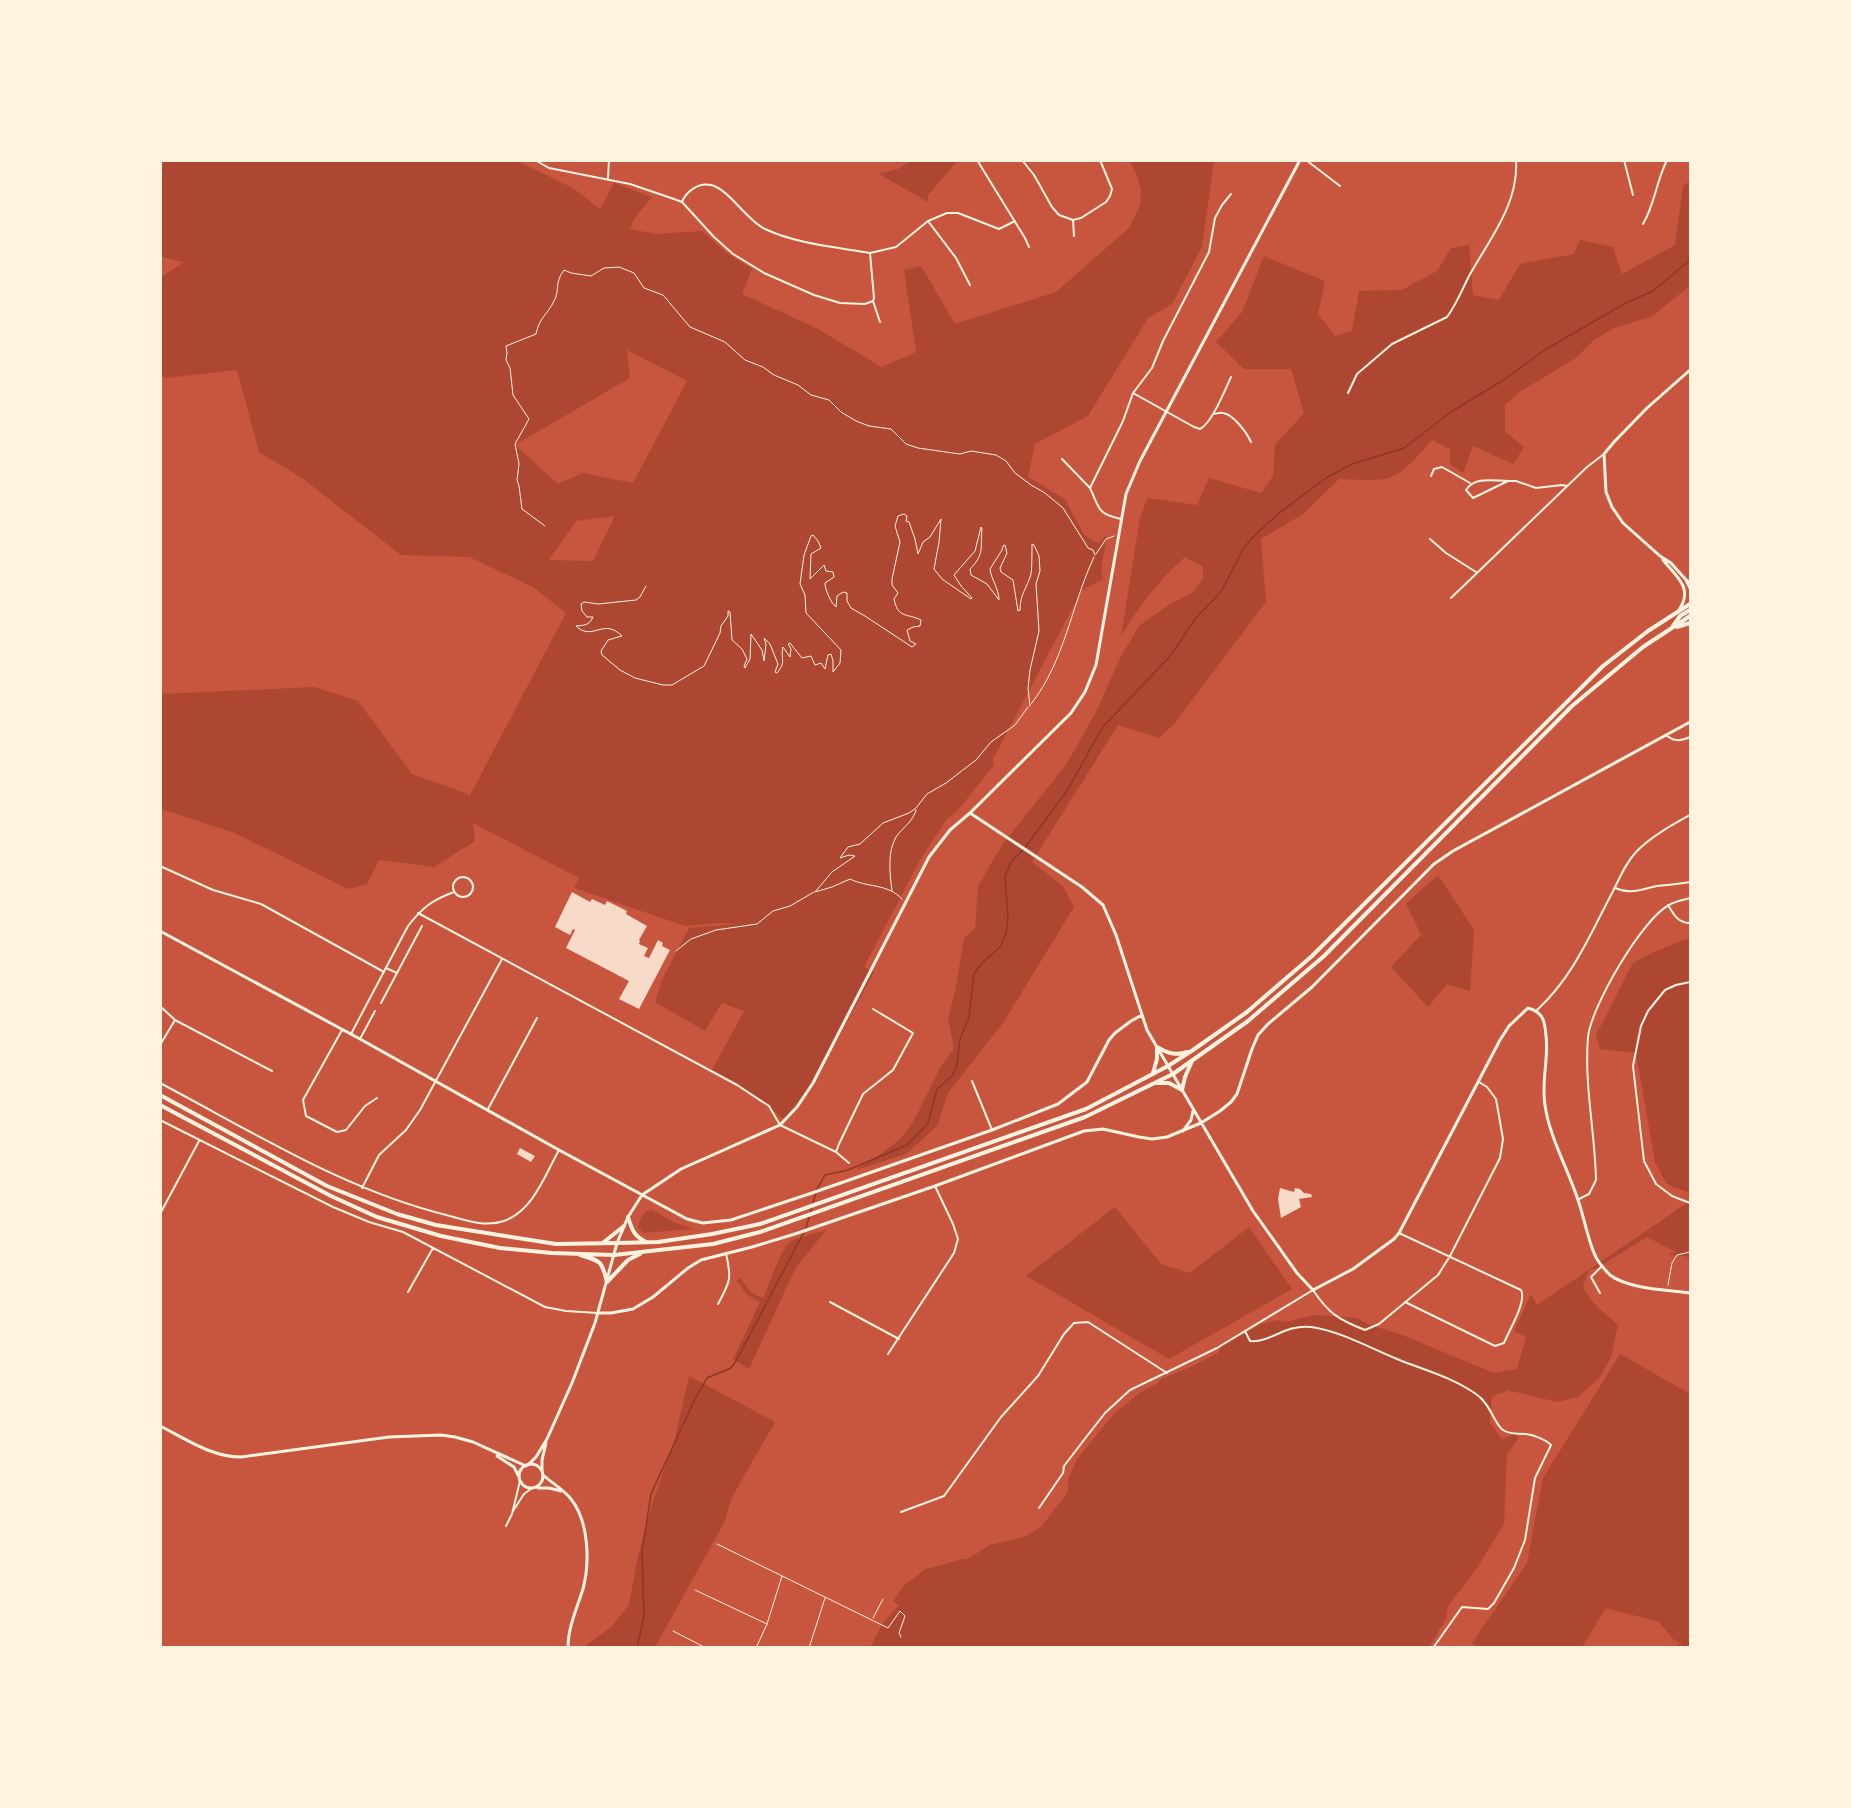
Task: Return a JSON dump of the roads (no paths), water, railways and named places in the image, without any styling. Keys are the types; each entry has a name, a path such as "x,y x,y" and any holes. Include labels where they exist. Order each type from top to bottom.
{"highway":[{"path":"160,1095 327,1186 397,1214 436,1225 555,1244 617,1244 647,1243 712,1234 760,1224 1086,1109 1194,1050 1247,1012 1312,956 1603,666 1648,631 1690,604"},
{"path":"1671,629 1680,616 1690,610"},
{"path":"160,1105 331,1196 377,1217 441,1236 500,1248 614,1255 712,1244 760,1232 1085,1117 1173,1074 1248,1021 1324,956 1572,706 1635,654 1690,616"},
{"path":"1671,629 1690,623"},
{"path":"1157,1047 1164,1052 1174,1054 1194,1050"},
{"path":"1152,1074 1157,1059 1157,1047"},
{"path":"1153,1084 1169,1083 1182,1090 1192,1060"},
{"path":"628,1217 636,1237 647,1243"},
{"path":"602,1244 624,1226"},
{"path":"573,1254 596,1259 601,1263 607,1282 628,1260 643,1252"}],"street":[{"path":"535,160 549,168 630,184 682,202 733,254 764,273 814,295 840,303 865,304 873,301"},
{"path":"608,179 609,160"},
{"path":"976,160 1029,247"},
{"path":"1022,160 1034,175 1052,207 1059,215 1073,220 1082,218 1106,202 1110,196 1112,189 1100,160"},
{"path":"512,1514 521,1470 536,1457 547,1439 572,1383 598,1313 617,1244 628,1217 642,1196 681,1169 780,1125 797,1107 813,1083 929,858 950,830 1071,712 1085,692 1096,665 1126,494 1140,461 1300,160"},
{"path":"1306,160 1340,186"},
{"path":"1348,393 1357,374 1392,345 1447,317 1453,309 1506,211 1514,192 1516,160"},
{"path":"1624,160 1633,195"},
{"path":"1643,224 1650,213 1654,190 1667,160"},
{"path":"682,202 686,193 698,186 710,184 720,189 764,229 801,241 870,253 896,247 928,221 947,213 958,213 999,229 1015,221"},
{"path":"1090,488 1123,421 1133,393 1152,368 1163,341 1209,252 1215,218 1231,194"},
{"path":"1073,220 1074,236"},
{"path":"928,221 956,258 969,285"},
{"path":"870,253 873,301 880,322"},
{"path":"1451,598 1587,467 1604,454 1647,408 1690,370"},
{"path":"1133,393 1200,429 1205,426 1213,414 1231,377"},
{"path":"1213,414 1224,413 1231,416 1247,433 1251,442"},
{"path":"1604,454 1606,492 1612,507 1623,523 1660,556 1683,587 1685,598 1677,612"},
{"path":"1062,459 1090,488 1101,511 1106,516 1121,519"},
{"path":"1431,476 1434,470 1442,467 1470,483"},
{"path":"1508,481 1473,498 1466,490 1470,483 1480,480 1508,481 1516,482 1536,488 1567,486"},
{"path":"1430,539 1446,553 1477,573"},
{"path":"1660,556 1671,563 1689,584"},
{"path":"160,1120 333,1207 369,1222 403,1232 545,1307 598,1313 633,1309 653,1297 695,1263 809,1230 1084,1131 1103,1129 1152,1138 1167,1137 1201,1123 1220,1111 1237,1094 1258,1035 1312,987 1434,864 1690,722"},
{"path":"1666,735 1679,741 1690,737"},
{"path":"970,813 1082,887 1103,905 1116,935 1147,1030 1201,1123 1253,1211 1297,1273 1313,1290 1323,1306 1348,1324 1365,1330 1379,1324 1438,1275 1450,1256 1500,1158 1503,1139 1496,1099 1479,1082"},
{"path":"1537,1010 1553,996 1576,962 1635,853 1650,839 1690,815"},
{"path":"160,866 213,890 261,904 385,970 397,973"},
{"path":"465,877 473,884 473,890 466,897 459,897 454,892 454,882 459,878 465,877"},
{"path":"1615,888 1623,892 1633,892 1654,886 1690,882"},
{"path":"351,1034 408,926 418,913 434,900 454,892"},
{"path":"1578,1200 1589,1194 1596,1180 1587,1072 1588,1033 1595,1013 1633,943 1650,921 1668,905 1690,898"},
{"path":"1668,905 1678,920 1690,923"},
{"path":"418,913 760,1099 769,1106 780,1125 836,1152 849,1163"},
{"path":"381,1003 422,926"},
{"path":"160,932 488,1109 642,1196 687,1220 704,1223 731,1220 819,1191 992,1130 1058,1104 1087,1082 1115,1033 1131,1020 1142,1015"},
{"path":"362,1188 379,1155 406,1130 420,1110 502,959"},
{"path":"1690,982 1665,990 1648,1011 1636,1043 1633,1066 1644,1161 1656,1184 1672,1196 1690,1203"},
{"path":"160,1006 175,1020 272,1071"},
{"path":"1039,1508 1063,1473 1064,1466 1105,1413 1130,1390 1245,1332 1313,1290 1353,1269 1394,1239 1500,1040 1509,1026 1528,1008 1537,1010 1543,1017 1547,1038 1544,1072 1545,1105 1594,1254 1612,1276 1622,1281 1690,1293"},
{"path":"836,1152 863,1094 893,1070 913,1033 873,1009"},
{"path":"360,1039 375,1011"},
{"path":"488,1109 537,1018"},
{"path":"160,1045 175,1020"},
{"path":"342,1030 303,1100 306,1116 337,1132 346,1130 365,1107 377,1098"},
{"path":"972,1081 992,1130"},
{"path":"160,1083 312,1165 362,1188 476,1223 495,1223 512,1217 526,1206 533,1198 559,1150"},
{"path":"1181,1132 1191,1120 1194,1110"},
{"path":"160,1214 199,1141"},
{"path":"1690,1141 1690,1152"},
{"path":"888,1354 954,1252 958,1239 935,1186"},
{"path":"1399,1233 1521,1290 1524,1295 1504,1343 1495,1346 1405,1302"},
{"path":"408,1292 434,1248"},
{"path":"718,1304 729,1284 730,1273 726,1254"},
{"path":"1600,1293 1591,1277 1602,1266"},
{"path":"830,1302 899,1339"},
{"path":"901,1512 944,1496 1002,1417 1038,1376 1064,1334 1074,1323 1088,1322 1167,1373"},
{"path":"1245,1332 1250,1341 1258,1342 1293,1327 1311,1327 1334,1333 1451,1379 1478,1395 1490,1408 1503,1431 1526,1434 1551,1444 1535,1478 1525,1540 1514,1568 1494,1603 1488,1609 1462,1607 1433,1647"},
{"path":"160,1426 208,1451 227,1457 252,1456 389,1437 441,1435 464,1439 527,1465 536,1465 570,1498 582,1516 587,1535 584,1586 572,1621 568,1647"},
{"path":"506,1526 524,1494 542,1482 542,1460 547,1439"},
{"path":"491,1451 514,1467 525,1487 549,1488 562,1492"}],"lane":[{"path":"717,1544 888,1628 900,1611 905,1616 899,1633 901,1637"},
{"path":"756,1647 767,1624 782,1576"},
{"path":"695,1590 767,1624"},
{"path":"809,1647 825,1596"},
{"path":"872,1619 884,1599"},
{"path":"673,1631 706,1647"}],"waterway":[{"path":"806,1228 817,1189 825,1175 848,1170 907,1145 928,1123 937,1089 952,1076 957,1065 960,1039 969,1017 974,974 981,964 1000,947 1006,934 1008,919 1005,877 1011,862 1024,849 1067,791 1102,728 1171,655 1195,619 1221,592 1243,549 1252,538 1278,514 1326,478 1352,464 1404,448 1451,412 1505,379 1546,349 1624,304 1653,291 1690,260"},
{"path":"637,1648 644,1616 642,1552 651,1494 707,1378 731,1368 736,1361 804,1232"}]}
